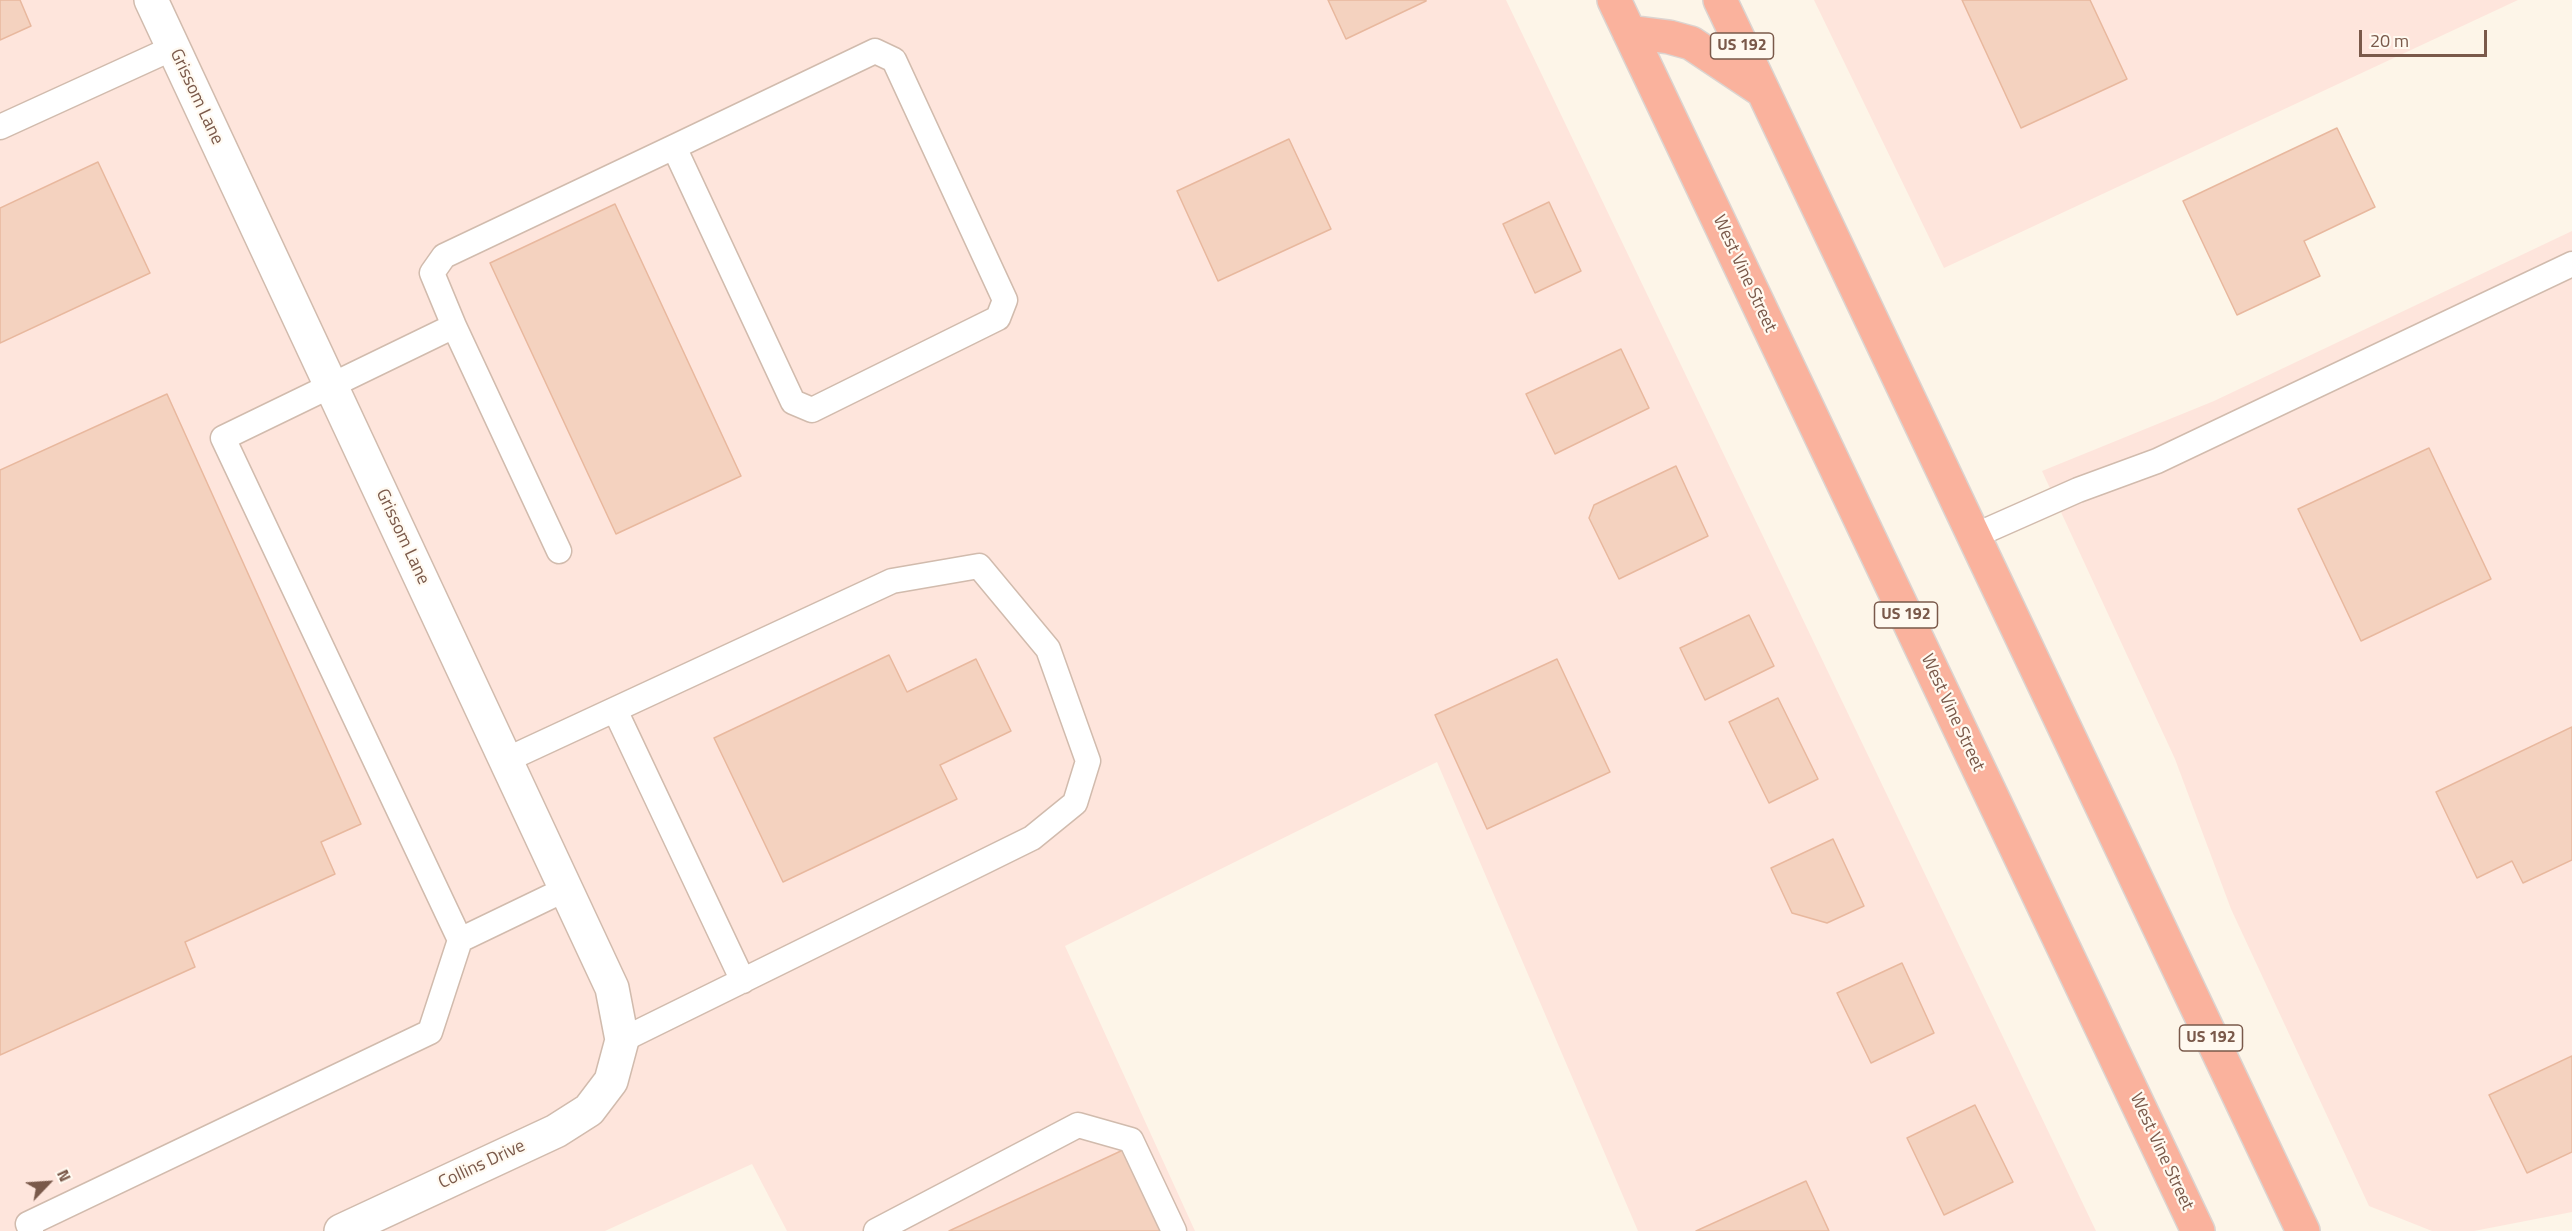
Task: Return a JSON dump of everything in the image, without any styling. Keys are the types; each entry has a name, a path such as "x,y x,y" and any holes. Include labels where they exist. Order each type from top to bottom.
{"highway":[{"name":"West Vine Street","path":"1614,0 2198,1231"},
{"name":"US 192","path":"1720,0 2303,1231"},
{"path":"1629,32 1670,36 1691,43 1763,91"}],"street":[{"name":"Grissom Lane","path":"151,0 612,988 622,1040 611,1081"},
{"name":"Collins Drive","path":"340,1231 556,1131 589,1110 611,1081"}],"lane":[{"path":"0,127 173,48"},
{"path":"559,551 454,326 432,273 444,256 875,51 894,60 1005,300 999,318 812,410 793,402 674,147"},
{"path":"1974,536 2078,489 2157,461 2572,264"},
{"path":"31,1231 28,1224 430,1032 460,940 223,438 454,326"},
{"path":"506,760 892,581 979,566 1048,649 1088,761 1075,803 1032,838 622,1040"},
{"path":"615,710 743,981"},
{"path":"460,940 566,889"},
{"path":"876,1231 1078,1125 1131,1140 1174,1231"}],"shaded area":[{"path":"0,0 1506,0 2096,1231 1638,1231 1437,762 1065,946 1195,1231 787,1231 752,1164 605,1231 0,1231"},
{"path":"1814,0 2518,0 1944,268"},
{"path":"2572,231 2572,1212 2474,1231 2432,1231 2369,1206 2231,909 2175,759 2042,471 2214,401"}],"building":[{"path":"0,0 20,0 31,26 0,40"},
{"path":"1328,0 1426,0 1426,1 1346,39"},
{"path":"1962,0 2090,0 2127,79 2021,128"},
{"path":"2337,128 2375,207 2304,241 2320,276 2237,315 2183,201"},
{"path":"1289,139 1331,229 1218,281 1177,191"},
{"path":"98,162 150,273 0,343 0,208"},
{"path":"1549,202 1581,271 1535,293 1503,224"},
{"path":"615,204 741,476 616,534 490,263"},
{"path":"1621,349 1649,408 1555,454 1526,394"},
{"path":"167,394 361,824 321,842 335,874 185,942 195,967 0,1055 0,470"},
{"path":"2429,448 2491,579 2361,641 2298,509"},
{"path":"1676,466 1708,536 1619,579 1589,518 1594,505"},
{"path":"1749,615 1774,666 1705,700 1680,648"},
{"path":"889,655 907,692 976,659 1011,731 940,765 957,799 783,882 714,738"},
{"path":"1557,659 1610,772 1487,829 1435,715"},
{"path":"1778,698 1818,779 1769,803 1729,722"},
{"path":"2572,727 2572,860 2523,883 2512,861 2477,878 2436,792"},
{"path":"1833,839 1864,906 1827,923 1792,913 1771,868"},
{"path":"1902,963 1934,1033 1871,1063 1837,993"},
{"path":"2572,1056 2572,1152 2527,1173 2489,1095"},
{"path":"1975,1105 2013,1182 1944,1215 1907,1138"},
{"path":"1123,1150 1161,1231 949,1231"},
{"path":"1806,1181 1829,1231 1696,1231"}]}
